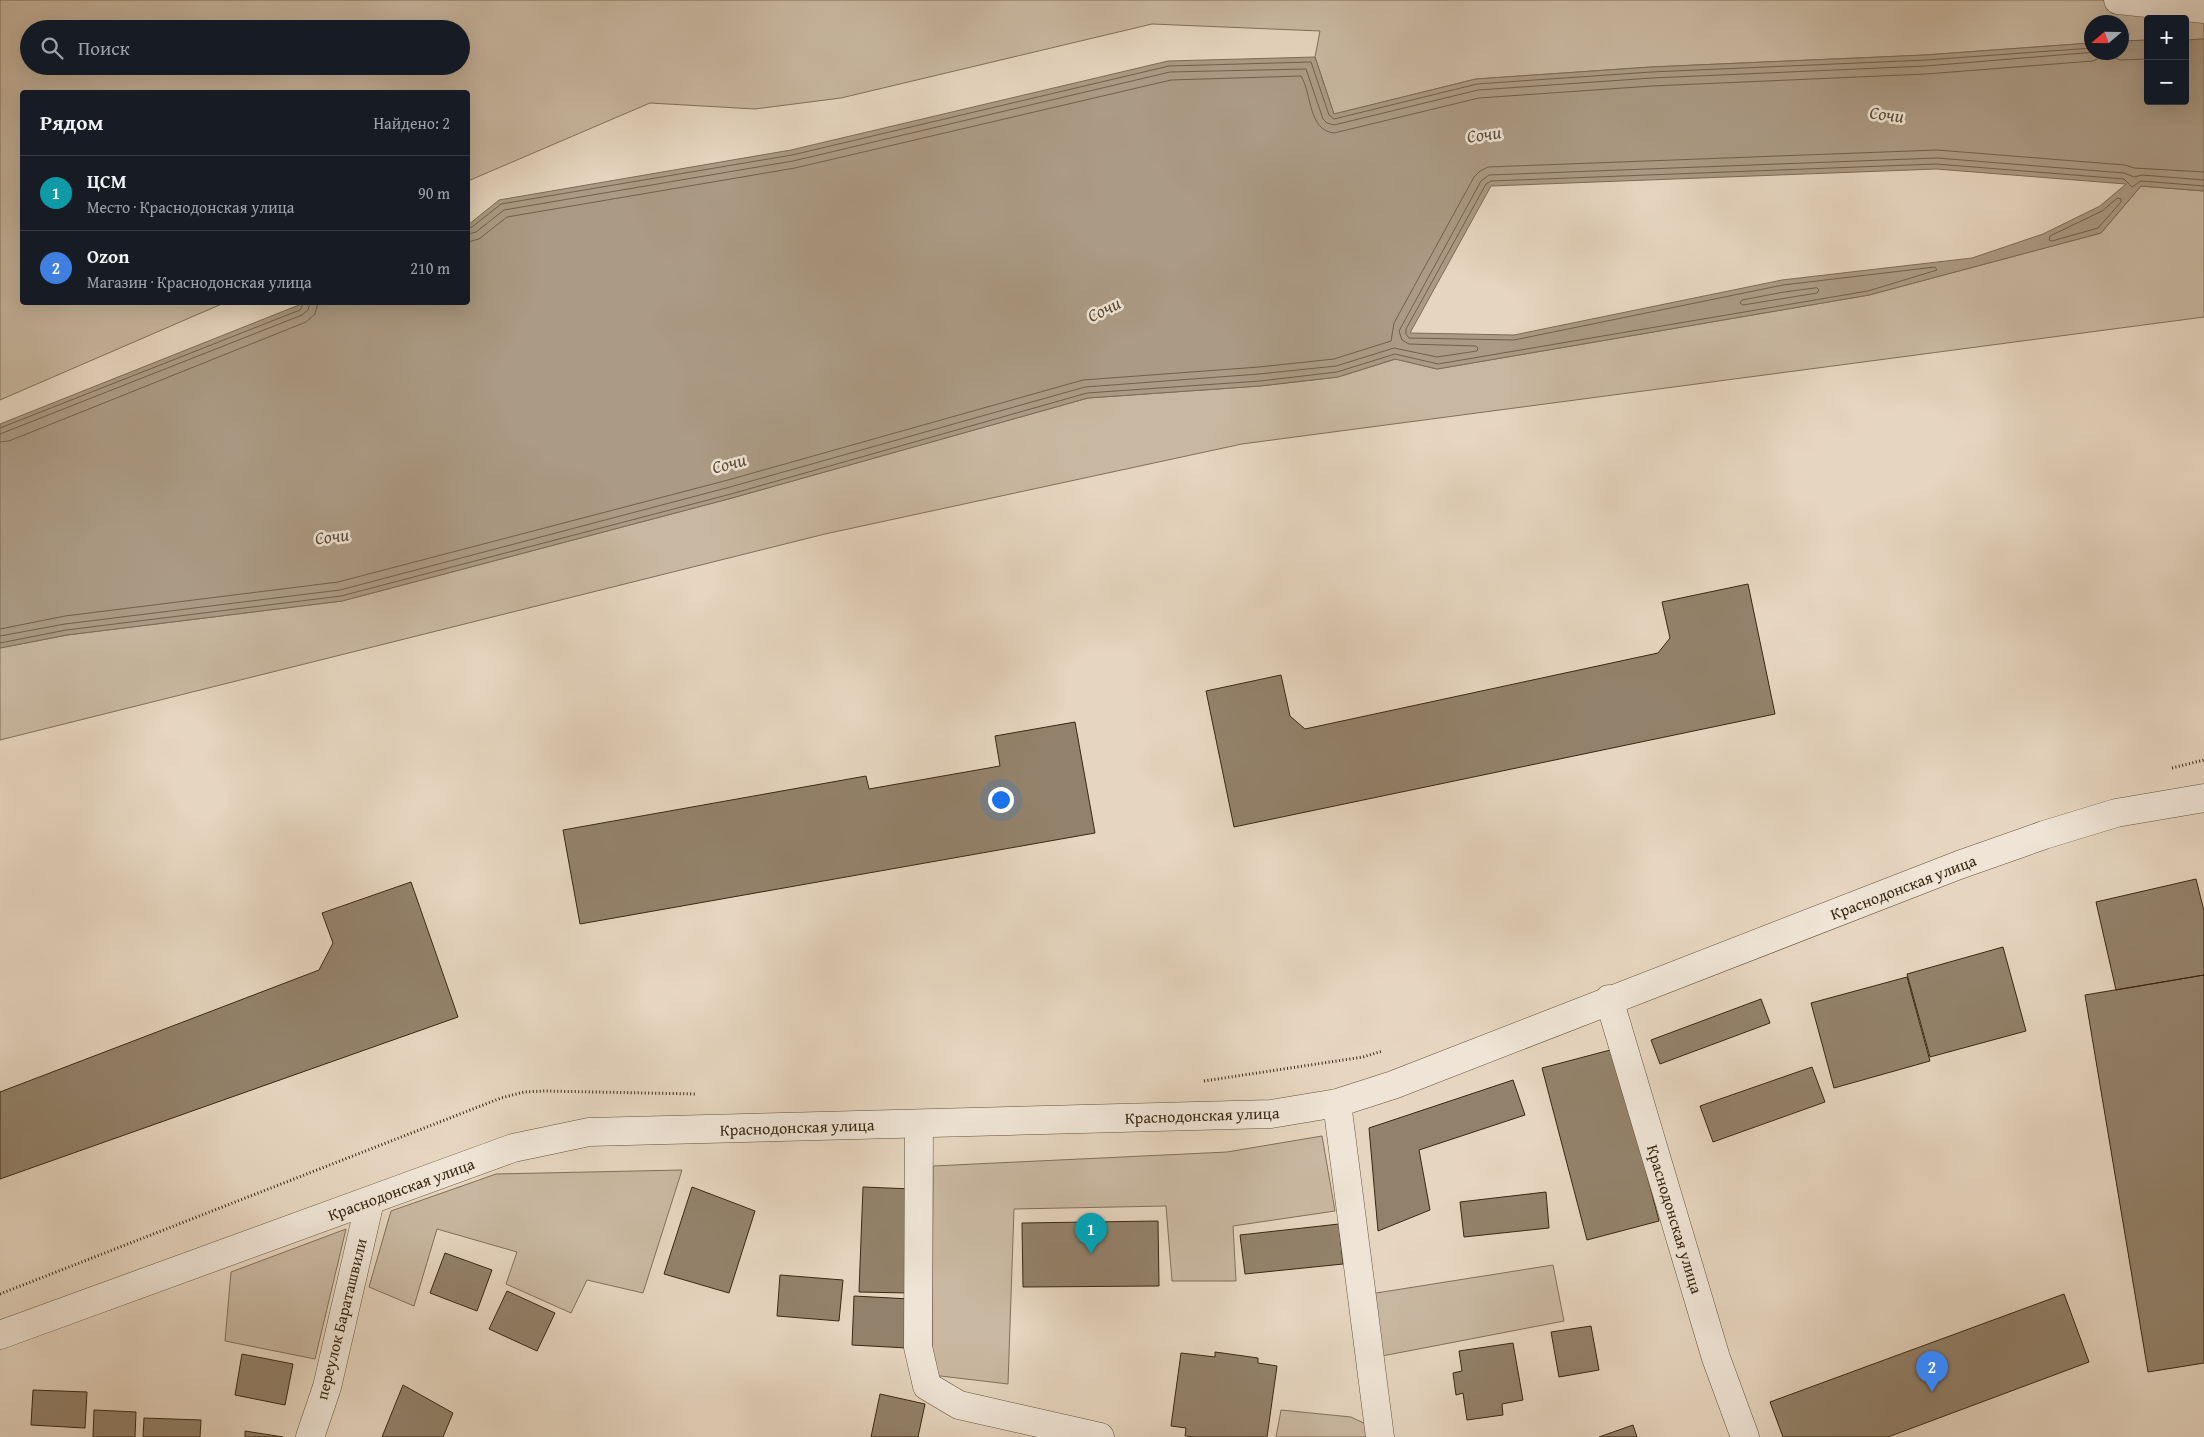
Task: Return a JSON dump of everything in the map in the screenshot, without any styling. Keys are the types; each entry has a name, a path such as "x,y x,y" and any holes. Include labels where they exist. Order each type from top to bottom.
{"street":[{"path":"2118,0 2204,9"},
{"name":"Краснодонская улица","path":"0,1335 512,1148 589,1132 1271,1114 1337,1103 1393,1085 1609,999 1958,865 2044,835 2116,814 2204,798"},
{"name":"Краснодонская улица","path":"1609,999 1716,1358 1745,1437"},
{"path":"1337,1103 1380,1437"},
{"path":"920,1124 918,1347 927,1386 958,1405 1100,1437"},
{"name":"переулок Бараташвили","path":"310,1437 327,1387 370,1201"}],"path":[{"path":"2168,769 2204,760"},
{"path":"1196,1082 1363,1057 1390,1049"},
{"path":"0,1294 501,1098 524,1092 545,1091 705,1094"}],"shaded area":[{"path":"0,0 2204,0 2204,39 2189,40 2189,15 2144,15 2144,40 2129,41 2129,15 2084,15 2084,44 1925,55 1651,67 1476,79 1334,114 1315,57 1320,31 1152,24 841,98 755,109 650,103 470,180 470,90 20,90 20,305 219,305 0,400"},
{"path":"2141,186 2204,191 2204,317 1242,444 825,534 0,740 0,648 67,635 342,601 732,498 1088,398 1260,386 1338,377 1396,359 1437,369 1869,295 2101,233"},
{"path":"1322,1136 1335,1211 1233,1226 1236,1281 1172,1281 1166,1206 1014,1209 1008,1384 932,1375 933,1166 1227,1152"},
{"path":"682,1170 643,1293 587,1280 571,1313 506,1284 517,1252 437,1229 414,1306 369,1287 391,1211 496,1174"},
{"path":"346,1229 315,1359 225,1341 231,1272"},
{"path":"1553,1265 1564,1321 1382,1356 1370,1294"},
{"path":"1281,1410 1351,1417 1368,1425 1369,1437 1276,1437"}],"water":[{"name":"Сочи","path":"2204,39 2204,191 2141,186 2101,233 1869,295 1437,369 1395,359 1338,377 1260,386 1088,398 732,498 342,601 67,635 0,648 0,424 299,305 470,305 470,223 499,200 791,150 1168,61 1315,57 1334,114 1476,79 1651,67 1925,55 2084,44 2084,60 2129,60 2129,41 2144,40 2144,105 2189,105 2189,40","holes":["1936,169 2126,184 2100,206 2043,234 1972,258 1782,280 1514,335 1410,333 1491,186"]}],"building":[{"path":"1748,584 1775,714 1234,827 1206,691 1281,675 1290,716 1305,729 1658,653 1670,638 1662,602"},
{"path":"1075,722 1095,833 580,924 563,830 866,776 869,789 1000,766 995,736"},
{"path":"2196,879 2204,911 2204,975 2116,990 2096,902"},
{"path":"411,882 458,1017 0,1179 0,1092 319,970 333,943 322,913"},
{"path":"2003,947 2026,1031 1930,1057 1907,974"},
{"path":"2204,975 2204,1363 2148,1372 2085,995"},
{"path":"1907,977 1930,1061 1834,1088 1811,1003"},
{"path":"1761,999 1770,1023 1660,1064 1651,1040"},
{"path":"1614,1049 1659,1221 1587,1240 1542,1068"},
{"path":"1812,1067 1825,1102 1713,1142 1700,1106"},
{"path":"1513,1080 1525,1115 1419,1150 1430,1210 1378,1231 1369,1128"},
{"path":"692,1187 755,1211 729,1293 664,1274"},
{"path":"863,1187 913,1189 909,1293 859,1292"},
{"path":"1546,1192 1549,1228 1464,1237 1460,1202"},
{"path":"1158,1221 1159,1286 1023,1287 1022,1223"},
{"path":"1339,1224 1343,1264 1245,1274 1240,1235"},
{"path":"445,1253 492,1270 477,1311 430,1293"},
{"path":"780,1275 843,1280 839,1321 777,1316"},
{"path":"507,1291 555,1313 537,1351 489,1329"},
{"path":"2064,1294 2089,1362 1888,1437 1783,1437 1770,1402"},
{"path":"854,1296 910,1299 907,1348 852,1345"},
{"path":"1591,1326 1599,1370 1559,1377 1551,1332"},
{"path":"1513,1343 1523,1400 1502,1404 1503,1415 1467,1420 1463,1393 1456,1395 1453,1373 1462,1371 1459,1351"},
{"path":"1215,1352 1258,1358 1258,1363 1277,1366 1267,1437 1185,1436 1186,1428 1171,1426 1181,1353 1215,1357"},
{"path":"242,1354 293,1364 285,1405 235,1395"},
{"path":"403,1385 453,1413 443,1437 382,1437"},
{"path":"33,1390 87,1392 85,1428 31,1425"},
{"path":"880,1394 925,1404 918,1437 871,1437"},
{"path":"94,1410 136,1412 135,1437 93,1437"},
{"path":"144,1418 201,1420 200,1437 143,1437"},
{"path":"1633,1425 1637,1437 1599,1437"},
{"path":"245,1431 283,1437 245,1437"}],"place":[{"name":"ЦСМ","path":"1091,1254"},
{"name":"Ozon","path":"1932,1392"}]}
